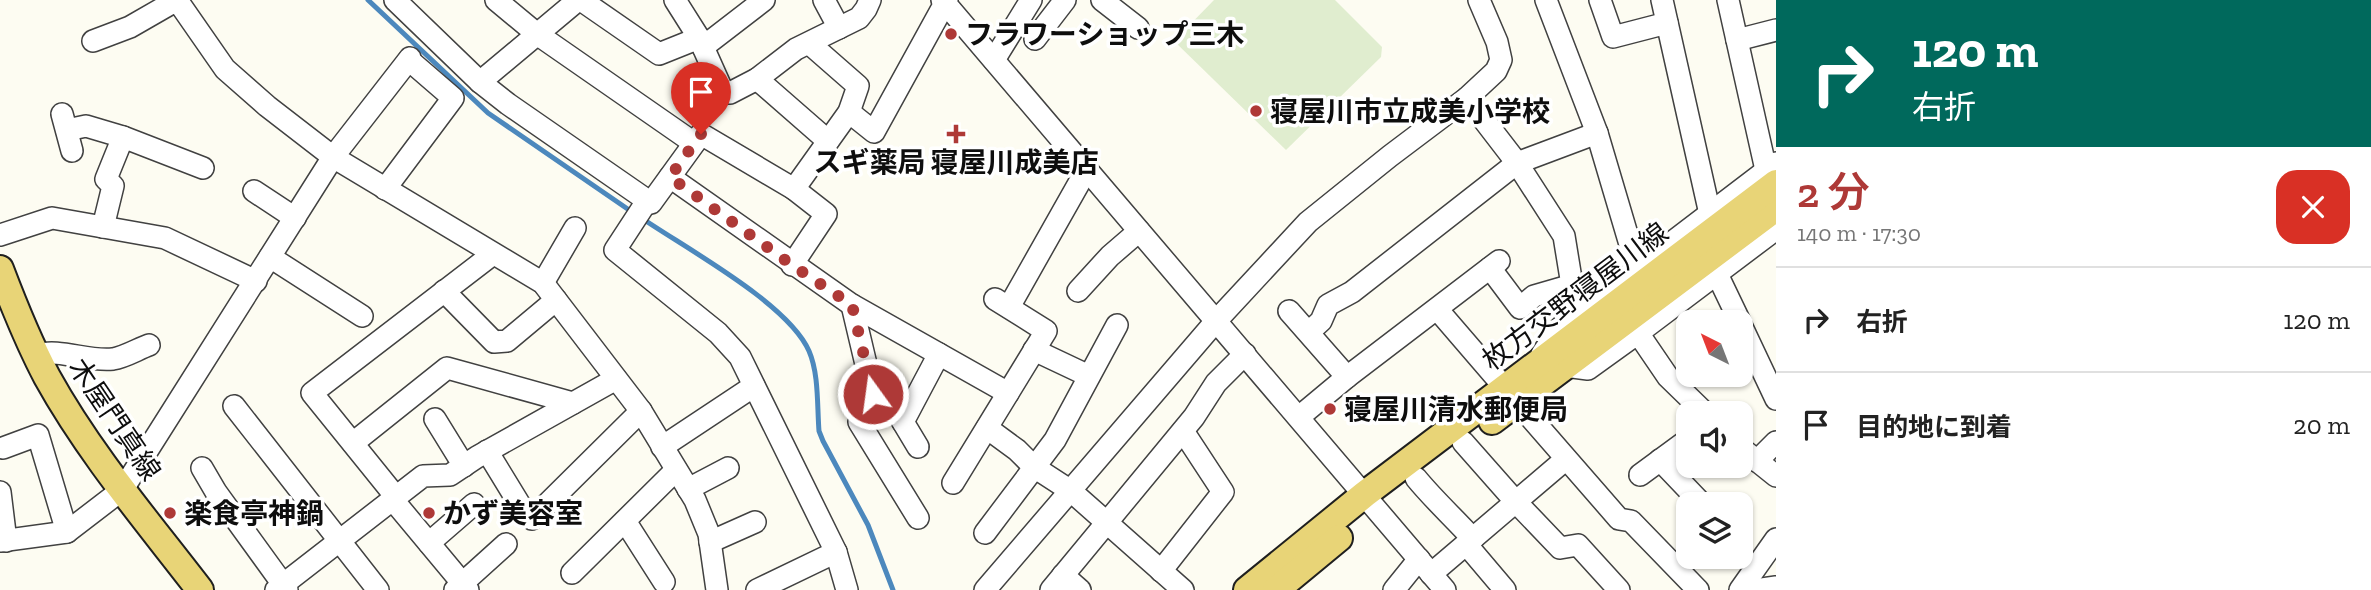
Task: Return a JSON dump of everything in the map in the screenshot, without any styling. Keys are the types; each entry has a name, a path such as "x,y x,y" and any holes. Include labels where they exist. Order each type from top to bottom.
{"main road":[{"name":"枚方交野寝屋川線","path":"1276,590 1370,501 1416,478 1463,442 1511,395 1532,367 1773,172"},
{"name":"枚方交野寝屋川線","path":"1247,590 1511,395 1565,366 1776,225"},
{"name":"木屋門真線","path":"0,270 36,355 63,404 200,590"}],"street":[{"path":"93,41 130,27 177,0 225,69 267,106 333,157 543,283 641,411 688,489 709,534 718,590"},
{"path":"395,0 480,82 646,202 651,204 701,134 794,189 825,214 792,265"},
{"path":"496,0 537,34 694,143"},
{"path":"480,82 580,0 659,54 701,43 764,0"},
{"path":"676,0 725,89 757,79 796,49 859,18 870,0"},
{"path":"824,0 839,28"},
{"path":"994,60 1031,0"},
{"path":"1035,39 1065,0"},
{"path":"1102,0 1138,28"},
{"path":"985,590 1216,321 1308,222 1467,98 1496,71 1501,60 1497,42 1479,0"},
{"path":"1546,0 1597,133 1630,274"},
{"path":"1600,0 1613,37 1667,23"},
{"path":"1662,0 1710,214"},
{"path":"1532,367 1561,327 1710,214 1773,172 1728,0"},
{"path":"849,112 874,132 945,1 1432,574"},
{"path":"1737,40 1776,30"},
{"path":"794,189 849,112 858,86 810,44"},
{"path":"0,492 3,541 67,532 123,489 333,157 409,59 453,98 385,188"},
{"path":"757,79 828,141"},
{"path":"1467,98 1517,163 1563,236 1572,285"},
{"path":"72,151 64,122 123,137 203,168"},
{"path":"1309,332 1321,321 1328,305 1352,292 1517,163 1597,133"},
{"path":"103,227 113,186 106,178 123,137"},
{"path":"953,484 1046,331 1002,303 1087,169"},
{"path":"670,177 852,305 1008,393"},
{"path":"254,191 295,218"},
{"path":"646,202 615,250 718,333 740,357 836,552 847,590"},
{"path":"0,236 52,218 165,238 256,281"},
{"path":"1565,366 1588,369 1717,274 1776,225"},
{"path":"543,283 575,228"},
{"path":"1078,290 1110,256 1139,231"},
{"path":"493,254 312,393 462,588 506,544"},
{"path":"270,257 362,316"},
{"path":"1299,417 1494,265 1520,308 1534,296 1572,285 1630,274"},
{"path":"1717,274 1734,310"},
{"path":"444,291 494,342 507,341 556,300"},
{"path":"852,305 873,394 888,401 918,447"},
{"path":"1437,309 1619,519 1631,521 1698,590"},
{"path":"1289,310 1347,377"},
{"path":"985,533 1055,440 1116,325"},
{"path":"1638,333 1668,377 1693,401"},
{"path":"36,355 48,351 84,358 115,359 149,345"},
{"path":"1034,350 1089,376"},
{"path":"1754,353 1776,399"},
{"path":"903,422 939,354"},
{"path":"1080,590 1057,583 1195,417 1216,383 1245,354"},
{"path":"353,443 447,368 573,403"},
{"path":"202,468 282,588 423,476 450,475 487,451 616,379"},
{"path":"662,447 754,386"},
{"path":"888,401 859,422 918,518"},
{"path":"234,406 378,590"},
{"path":"487,451 531,519 641,411"},
{"path":"435,419 464,466"},
{"path":"987,428 1017,450 1034,467 1071,491 1183,590"},
{"path":"1161,571 1223,492 1183,431"},
{"path":"3,447 38,435 67,532"},
{"path":"1463,442 1516,502 1619,590"},
{"path":"1753,452 1776,442"},
{"path":"1640,475 1676,448"},
{"path":"1753,457 1776,476"},
{"path":"1394,590 1432,574 1566,460"},
{"path":"1660,460 1691,492"},
{"path":"688,489 728,468"},
{"path":"572,573 676,470"},
{"path":"1416,478 1439,506 1449,513 1505,590"},
{"path":"429,543 474,504"},
{"path":"625,521 664,582"},
{"path":"710,542 755,522"},
{"path":"1740,590 1776,539"},
{"path":"764,588 836,552"},
{"path":"1755,590 1776,587"}],"green space":[{"path":"1214,0 1335,0 1382,47 1381,57 1286,150 1174,41"}],"waterway":[{"path":"368,0 488,113 632,212"},
{"path":"640,217 734,278 780,314 798,333 812,360 819,431 868,525 893,590"}],"place":[{"name":"フラワーショップ三木","path":"951,34"},
{"name":"寝屋川市立成美小学校","path":"1256,111"},
{"name":"スギ薬局 寝屋川成美店","path":"956,134"},
{"name":"寝屋川清水郵便局","path":"1330,409"},
{"name":"楽食亭神鍋","path":"170,513"},
{"name":"かず美容室","path":"429,513"}],"route":[{"path":"701,134 670,177 852,305 873,394"}]}
